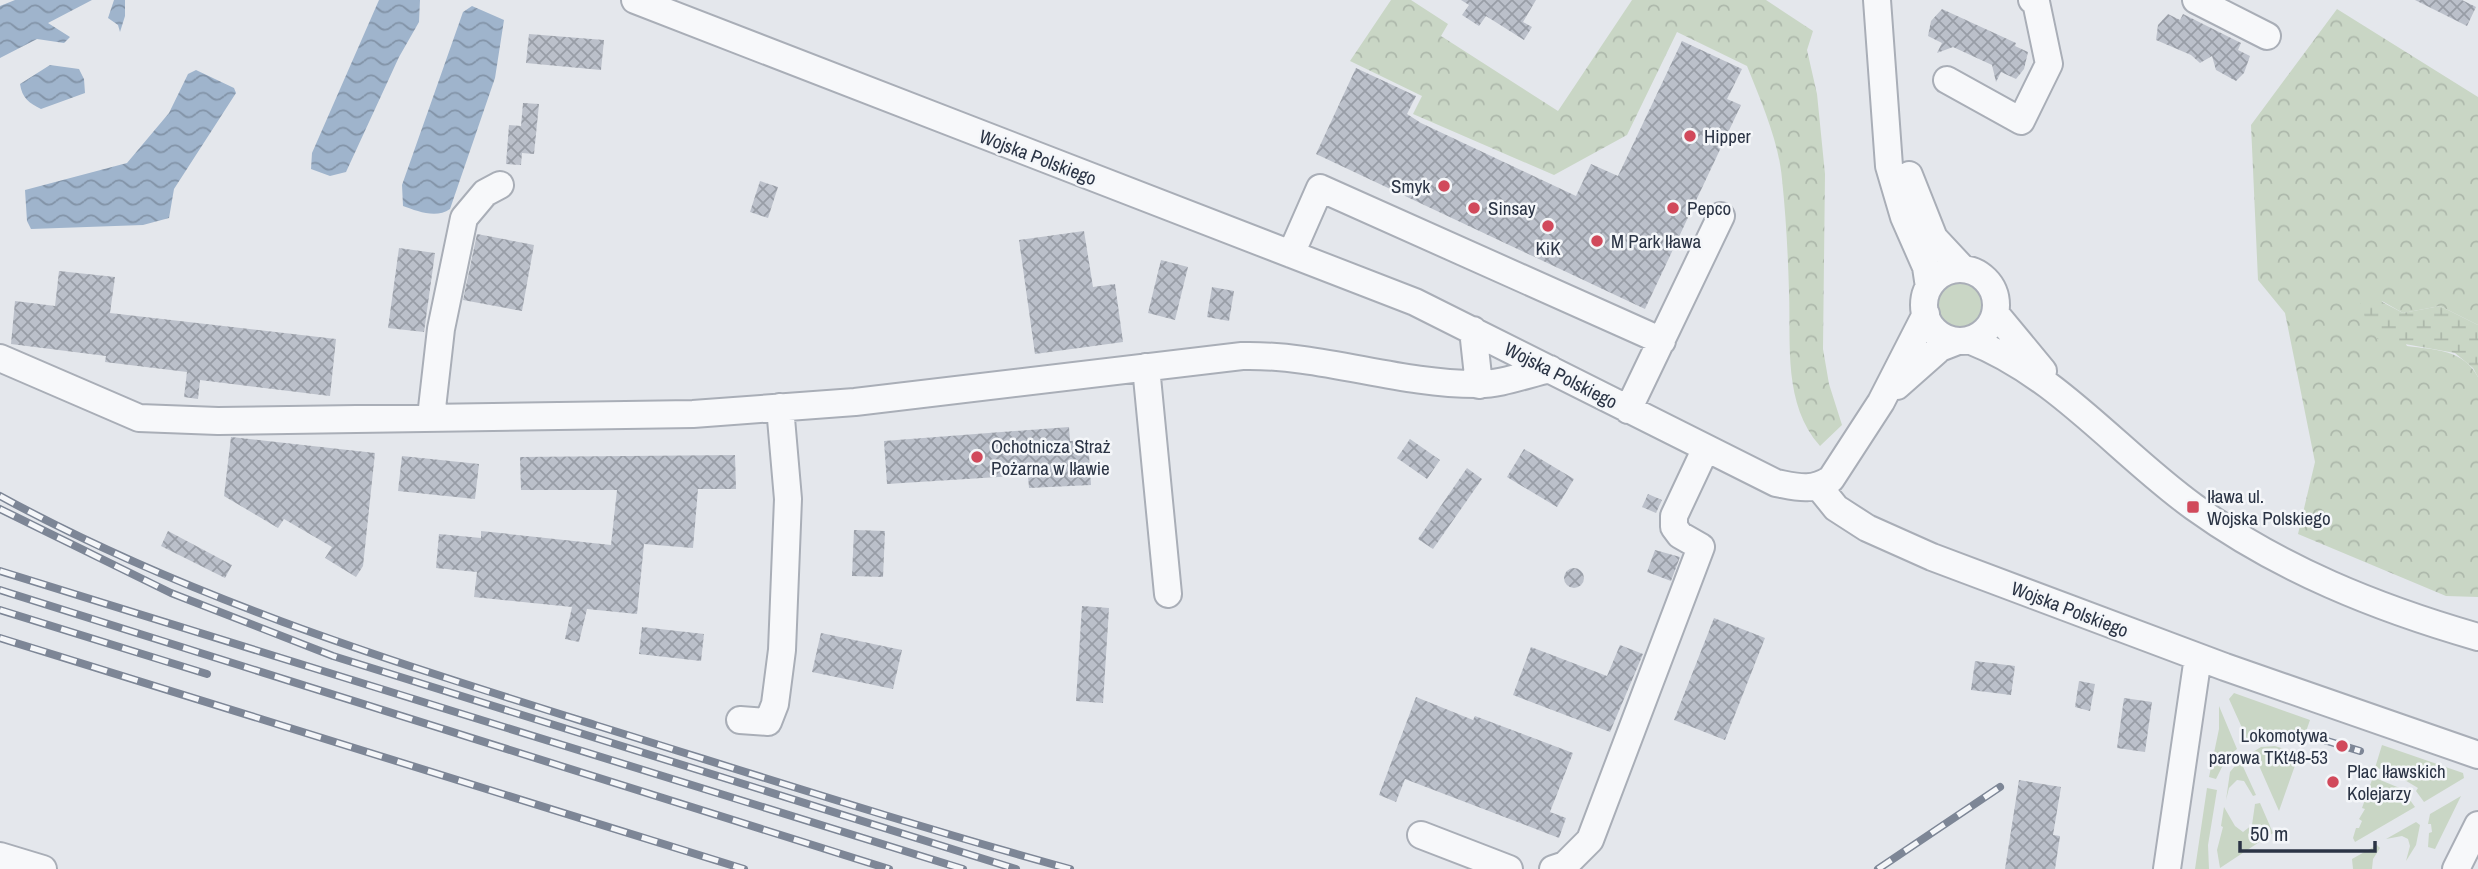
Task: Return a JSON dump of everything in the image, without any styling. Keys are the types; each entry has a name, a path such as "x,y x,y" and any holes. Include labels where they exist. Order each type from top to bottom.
{"street":[{"name":"Wojska Polskiego","path":"635,0 1415,302 1705,450 1776,483 1805,489 1819,487 1836,508 1932,557 2198,657 2478,755"},
{"path":"1877,0 1889,166 1904,216 1926,267 1929,287 1924,305 1926,314 1937,332 1964,340 2012,362 2079,409 2193,506 2278,561 2375,604 2478,637"},
{"path":"2196,0 2267,36"},
{"path":"1947,80 2021,121 2049,64 2036,1"},
{"path":"1886,108 1917,202 1934,238 1963,269"},
{"path":"431,416 441,329 464,218 485,192 500,186"},
{"path":"1291,254 1320,188 1661,341"},
{"path":"1628,410 1721,216"},
{"path":"1881,402 1940,348 1986,330 1995,313 1996,303 1989,283 1973,271 1963,269 1943,273 1929,287"},
{"path":"1995,313 2079,409"},
{"path":"1819,487 1831,480 1881,402 1926,314"},
{"path":"1473,330 1479,385"},
{"path":"0,358 139,418 218,421 693,414 855,402 1242,356 1283,355 1415,379 1479,385 1550,369"},
{"path":"1146,367 1168,594"},
{"path":"740,720 768,722 775,704 782,650 788,499 780,407"},
{"path":"1553,869 1565,865 1590,840 1685,592 1701,547 1674,527 1674,516 1705,450"},
{"path":"2167,869 2198,657"},
{"path":"2456,869 2478,825"},
{"path":"1421,835 1509,869"},
{"path":"0,856 43,869"}],"green space":[{"path":"1391,0 1411,0 1448,24 1441,36 1558,111 1632,0 1766,0 1813,31 1807,50 1817,94 1825,174 1823,349 1829,384 1842,425 1820,446 1808,429 1794,393 1785,207 1780,165 1769,122 1747,66 1677,32 1627,135 1554,175 1413,114 1422,96 1350,61"},
{"path":"2337,9 2478,97 2478,325 2440,306 2403,313 2382,301 2407,346 2447,352 2465,361 2478,377 2478,597 2446,596 2298,534 2315,462 2285,313 2258,280 2251,125"},
{"path":"1960,281 1977,288 1984,305 1977,322 1960,329 1943,322 1936,305 1943,288"},
{"path":"2367,294 2403,313 2440,306 2478,325 2478,377 2473,368 2455,353 2377,339 2359,306"},
{"path":"2234,693 2310,720 2302,743 2285,736 2284,739 2274,737 2273,734 2248,741 2229,699"},
{"path":"2219,706 2237,749 2222,761 2224,763 2216,779 2209,777 2219,729"},
{"path":"2382,745 2463,773 2464,778 2424,802 2416,791 2418,788 2398,776 2399,772 2375,768"},
{"path":"2275,746 2299,754 2279,811 2253,752 2261,747"},
{"path":"2240,760 2256,795 2253,796 2244,781 2237,780 2229,788 2226,800 2230,772"},
{"path":"2373,777 2402,789 2415,807 2355,842 2353,838 2362,821 2359,819 2365,809 2362,808"},
{"path":"2207,788 2217,790 2208,845 2209,869 2195,869"},
{"path":"2461,796 2435,849 2428,847 2429,833 2432,832 2431,824 2428,824 2430,814"},
{"path":"2260,803 2273,833 2220,868 2217,850 2223,827 2224,807 2235,826 2243,832 2252,825 2255,804"},
{"path":"2416,822 2420,825 2416,845 2406,861 2410,846 2408,839 2402,836 2386,839"},
{"path":"2377,845 2380,848 2373,859 2372,869 2353,869 2352,859"}],"water":[{"path":"15,0 92,0 48,23 70,37 64,43 37,39 0,58 0,6"},
{"path":"114,0 125,0 125,16 120,32 118,25 108,18"},
{"path":"379,0 420,0 419,22 399,57 346,172 330,176 311,169 312,153"},
{"path":"472,6 504,20 495,78 450,209 433,214 420,212 403,206 402,185 463,12"},
{"path":"50,65 79,69 84,79 85,93 41,109 27,100 20,84"},
{"path":"196,70 234,88 236,93 174,189 169,218 143,225 31,229 27,221 25,190 127,163 169,113 188,74"}],"building":[{"path":"1461,0 1536,0 1523,22 1532,27 1524,40 1486,16 1479,26 1462,15 1469,5"},
{"path":"2415,0 2462,0 2476,7 2467,26"},
{"path":"1942,9 2016,43 2015,46 2028,52 2024,69 2016,79 2001,72 1996,82 1992,65 1953,47 1937,53 1942,43 1928,36 1931,21"},
{"path":"2168,14 2180,20 2183,14 2241,43 2238,50 2250,56 2244,73 2236,81 2216,70 2212,56 2200,63 2191,55 2156,40 2158,25"},
{"path":"529,34 604,40 601,70 526,63"},
{"path":"1682,41 1742,69 1727,99 1741,105 1645,309 1316,154 1356,68 1416,96 1407,114 1421,123 1576,196 1591,164 1618,176"},
{"path":"523,103 539,104 534,154 522,153 521,165 506,164 509,125 521,126"},
{"path":"760,181 778,187 768,218 750,212"},
{"path":"1084,231 1093,287 1115,284 1123,342 1035,354 1019,240"},
{"path":"477,234 534,245 522,311 463,300"},
{"path":"399,248 435,253 424,332 388,328"},
{"path":"1161,260 1188,267 1175,320 1148,313"},
{"path":"59,271 115,277 110,313 336,339 330,396 200,380 198,399 184,397 187,372 105,362 106,356 11,344 15,301 55,306"},
{"path":"1212,287 1234,291 1229,321 1207,317"},
{"path":"1069,427 1070,441 1088,440 1091,485 1029,488 1028,475 887,484 884,441"},
{"path":"231,437 375,453 363,566 356,577 325,558 332,547 284,519 278,528 224,496"},
{"path":"1410,439 1440,460 1427,479 1397,458"},
{"path":"1524,449 1574,479 1557,507 1507,477"},
{"path":"735,455 736,489 698,489 693,548 644,544 637,614 587,609 579,642 565,639 572,607 474,597 477,572 436,568 439,534 481,538 481,531 611,545 617,490 521,490 520,457"},
{"path":"402,456 479,464 475,499 398,491"},
{"path":"1467,468 1482,479 1433,549 1418,539"},
{"path":"1648,494 1662,500 1656,513 1642,507"},
{"path":"854,530 885,531 883,577 852,576"},
{"path":"168,531 232,565 225,578 161,546"},
{"path":"1655,550 1680,557 1671,581 1647,572"},
{"path":"1574,568 1581,571 1584,578 1581,585 1574,588 1567,585 1564,578 1567,571"},
{"path":"1082,606 1109,608 1103,703 1076,701"},
{"path":"1714,618 1765,638 1725,740 1674,720"},
{"path":"642,627 704,634 701,661 639,654"},
{"path":"821,633 902,650 893,689 812,672"},
{"path":"1620,645 1643,654 1610,732 1513,695 1531,647 1607,676"},
{"path":"1975,661 2015,666 2011,695 1971,690"},
{"path":"2079,681 2095,684 2090,711 2075,707"},
{"path":"1416,697 1473,720 1475,716 1573,753 1550,812 1566,818 1559,838 1405,779 1396,802 1379,795"},
{"path":"2124,698 2152,702 2145,752 2117,748"},
{"path":"2019,780 2061,787 2053,835 2060,836 2055,869 2005,869"}],"railway":[{"path":"0,496 71,533 144,566 218,597 367,652 832,799 1070,869"},
{"path":"0,509 171,593 333,656 1016,869"},
{"path":"0,571 963,869"},
{"path":"0,590 889,869"},
{"path":"0,610 207,674"},
{"path":"0,638 744,869"},
{"path":"2324,740 2360,751"},
{"path":"1878,869 2000,787"}],"place":[{"name":"Hipper","path":"1690,136"},
{"name":"Smyk","path":"1444,186"},
{"name":"Sinsay","path":"1474,208"},
{"name":"Pepco","path":"1673,208"},
{"name":"KiK","path":"1548,226"},
{"name":"M Park Iława","path":"1597,241"},
{"name":"Ochotnicza Straż Pożarna w Iławie","path":"977,457"},
{"name":"Iława ul. Wojska Polskiego","path":"2193,507"},
{"name":"Lokomotywa parowa TKt48-53","path":"2342,746"},
{"name":"Plac Iławskich Kolejarzy","path":"2333,782"}]}
